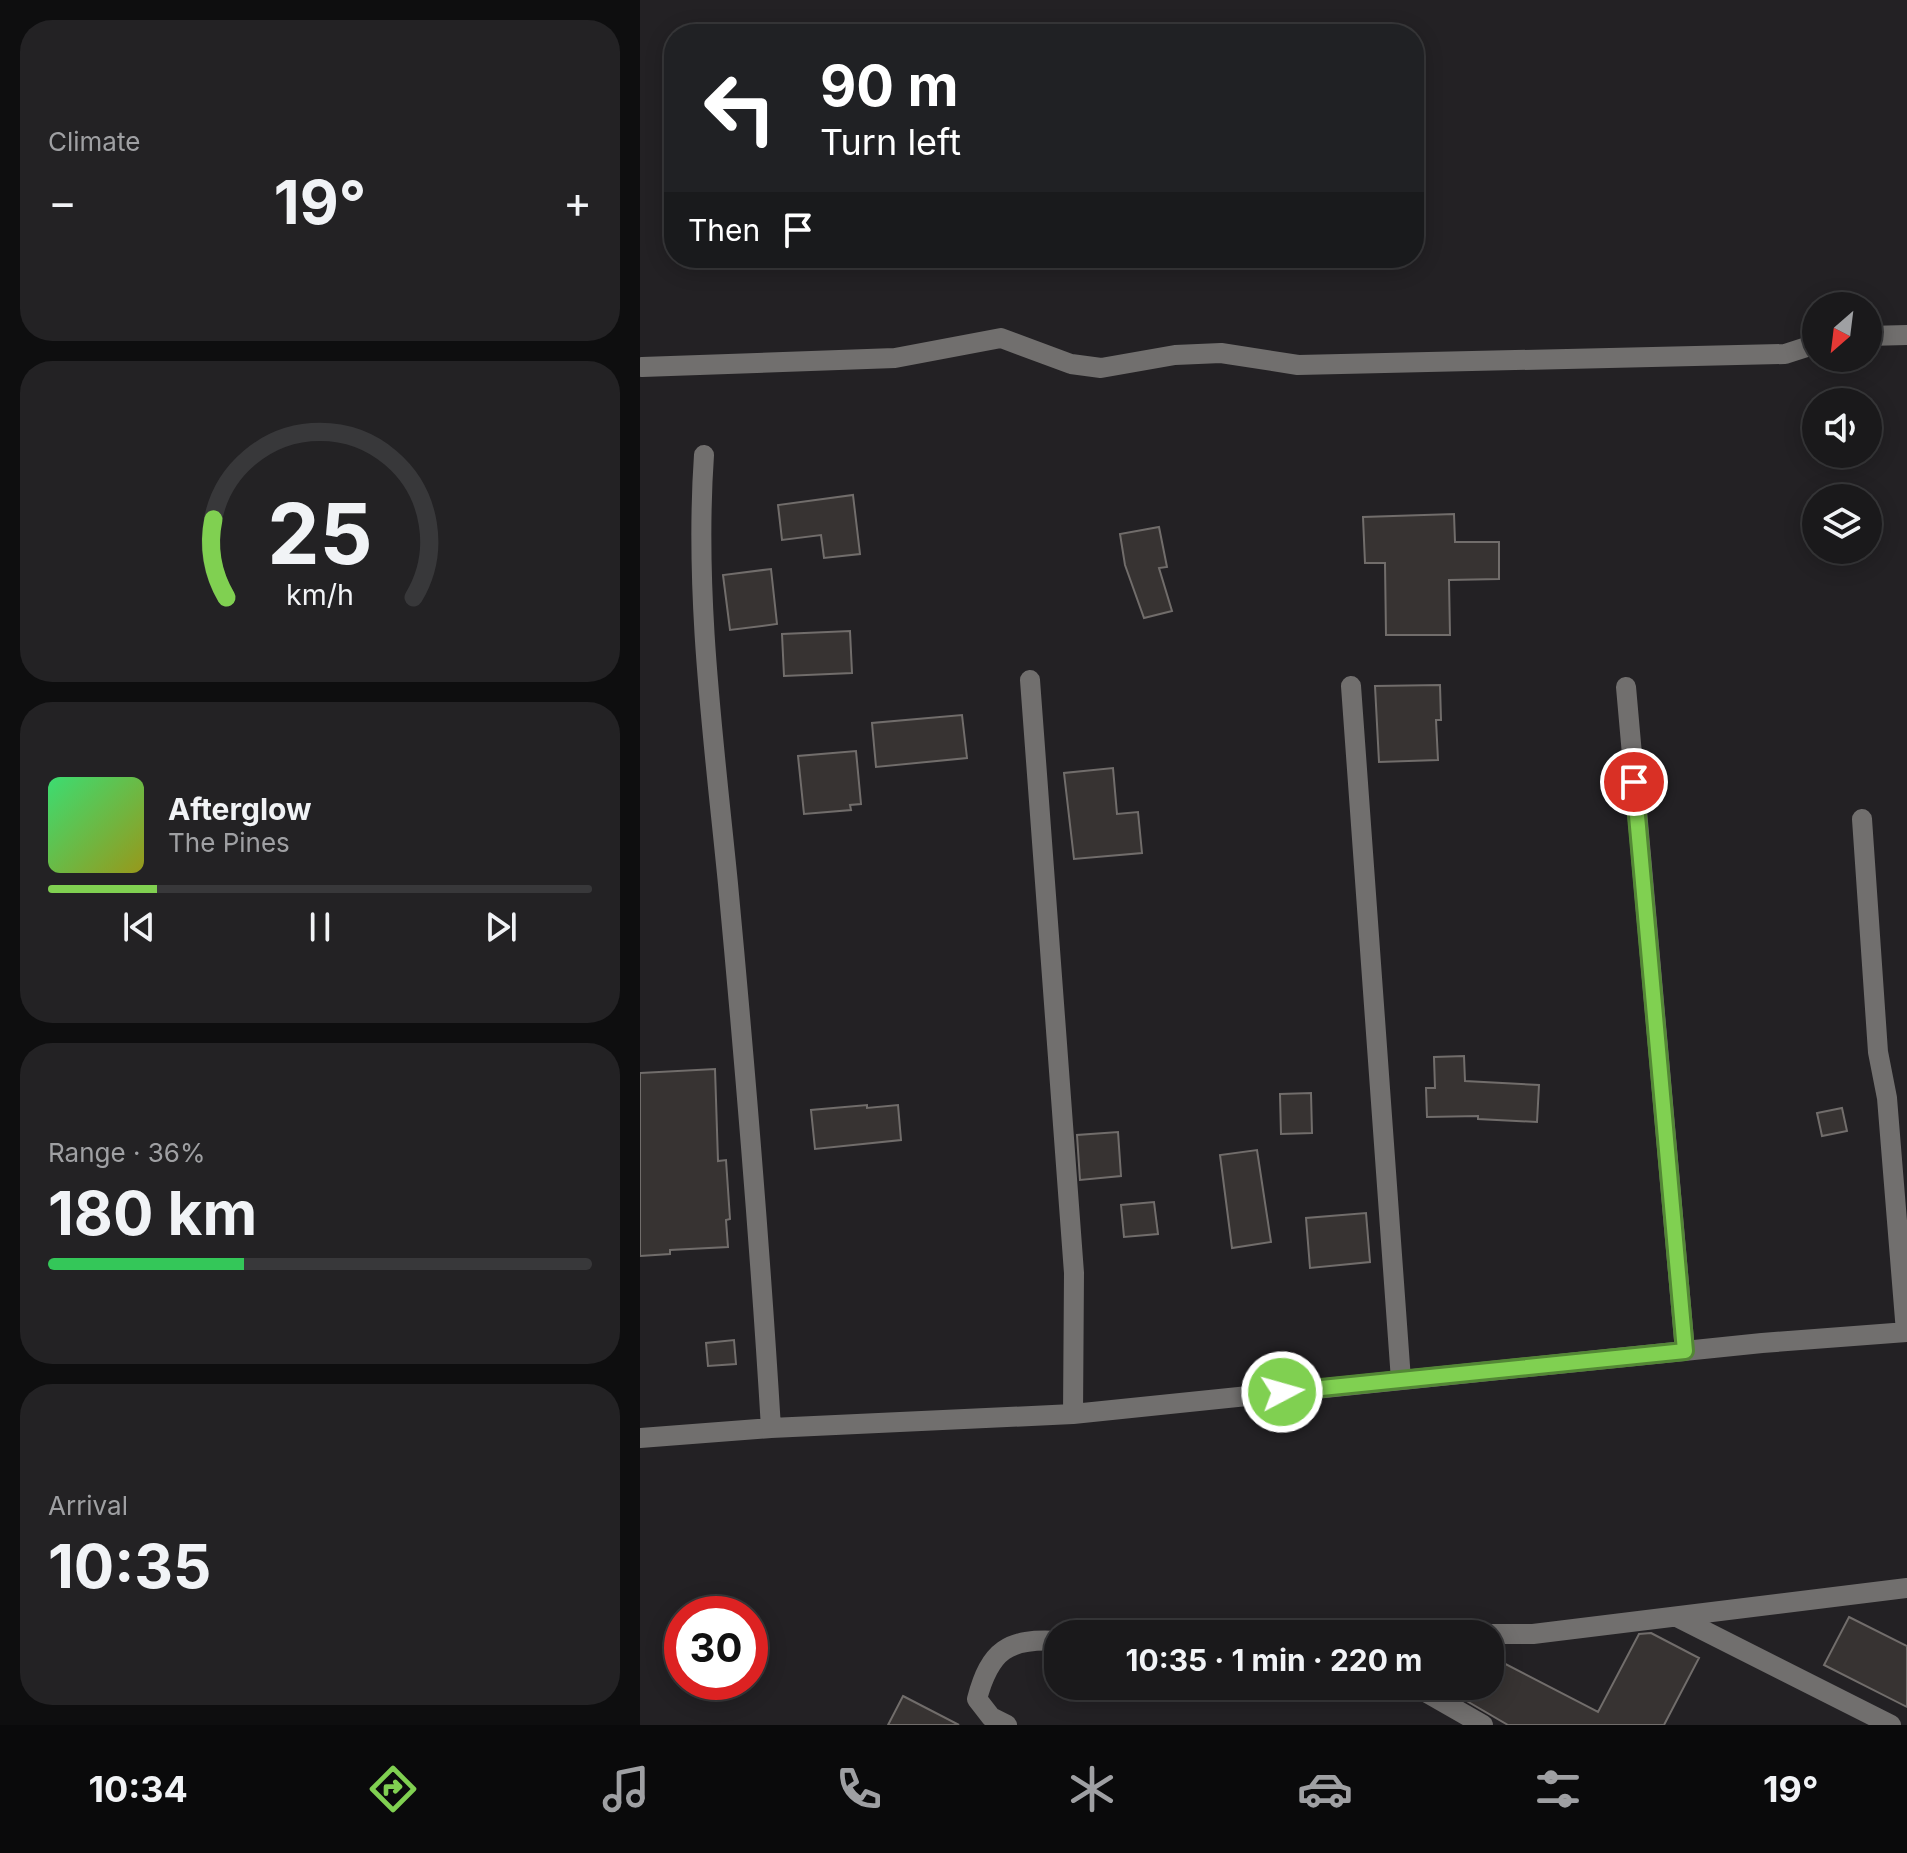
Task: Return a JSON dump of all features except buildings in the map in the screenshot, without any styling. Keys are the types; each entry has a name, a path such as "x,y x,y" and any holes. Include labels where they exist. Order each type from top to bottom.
{"street":[{"path":"1882,336 1907,335"},
{"path":"642,367 895,358 1001,338 1071,364 1101,368 1175,355 1221,353 1298,365 1785,354 1802,349"},
{"path":"704,455 701,491 705,648 744,1055 771,1428"},
{"path":"1030,680 1074,1273 1073,1414"},
{"path":"1351,686 1401,1380"},
{"path":"1626,687 1685,1351"},
{"path":"640,1438 771,1428 1073,1414 1685,1351 1907,1332 1888,1111 1878,1052 1862,819"},
{"path":"1504,1634 1533,1634 1907,1588"},
{"path":"1677,1617 1891,1725"},
{"path":"1007,1725 991,1717 977,1699 983,1679 995,1657 1006,1647 1030,1640 1044,1640"},
{"path":"1439,1700 1483,1725"}],"route":[{"path":"1282,1392 1685,1351 1634,782"}]}
